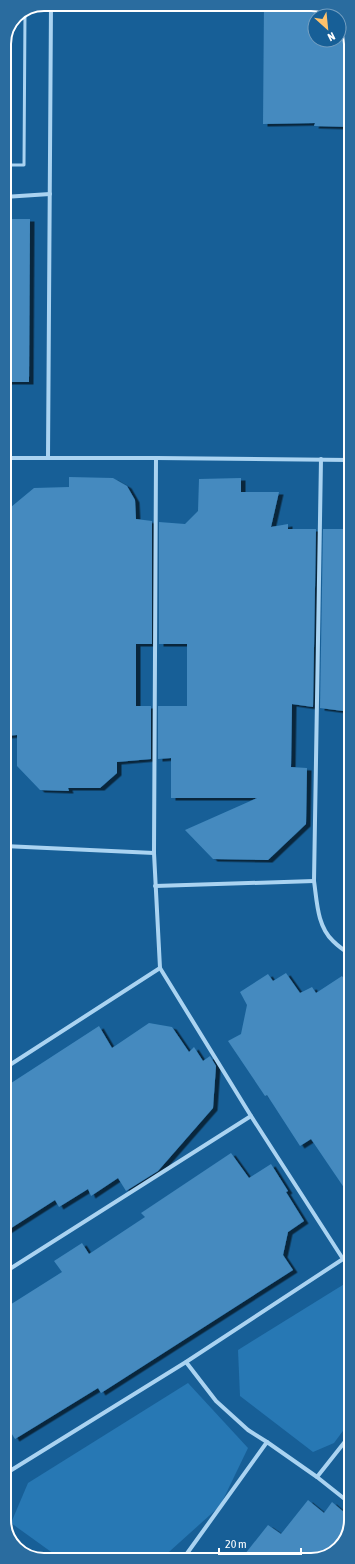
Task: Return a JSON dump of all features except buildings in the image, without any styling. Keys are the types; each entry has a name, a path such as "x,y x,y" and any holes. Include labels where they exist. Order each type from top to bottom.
{"street":[{"path":"48,458 51,11"},
{"path":"11,197 50,194"},
{"path":"11,458 344,460"},
{"path":"11,1470 186,1362 343,1259 251,1116 160,968 154,853 156,458"},
{"path":"321,459 314,881 323,928 333,941 344,950"},
{"path":"11,846 154,853"},
{"path":"155,886 314,881"},
{"path":"11,1064 160,968"},
{"path":"11,1268 251,1116"},
{"path":"186,1362 216,1401 248,1430 317,1477 344,1498"},
{"path":"188,1553 267,1442"},
{"path":"317,1477 344,1443"}],"lane":[{"path":"11,165 24,165 25,18"}],"shaded area":[{"path":"344,1284 344,1429 334,1443 313,1452 240,1396 238,1350"},
{"path":"188,1383 248,1448 220,1506 168,1553 53,1553 12,1523 28,1483"}]}
